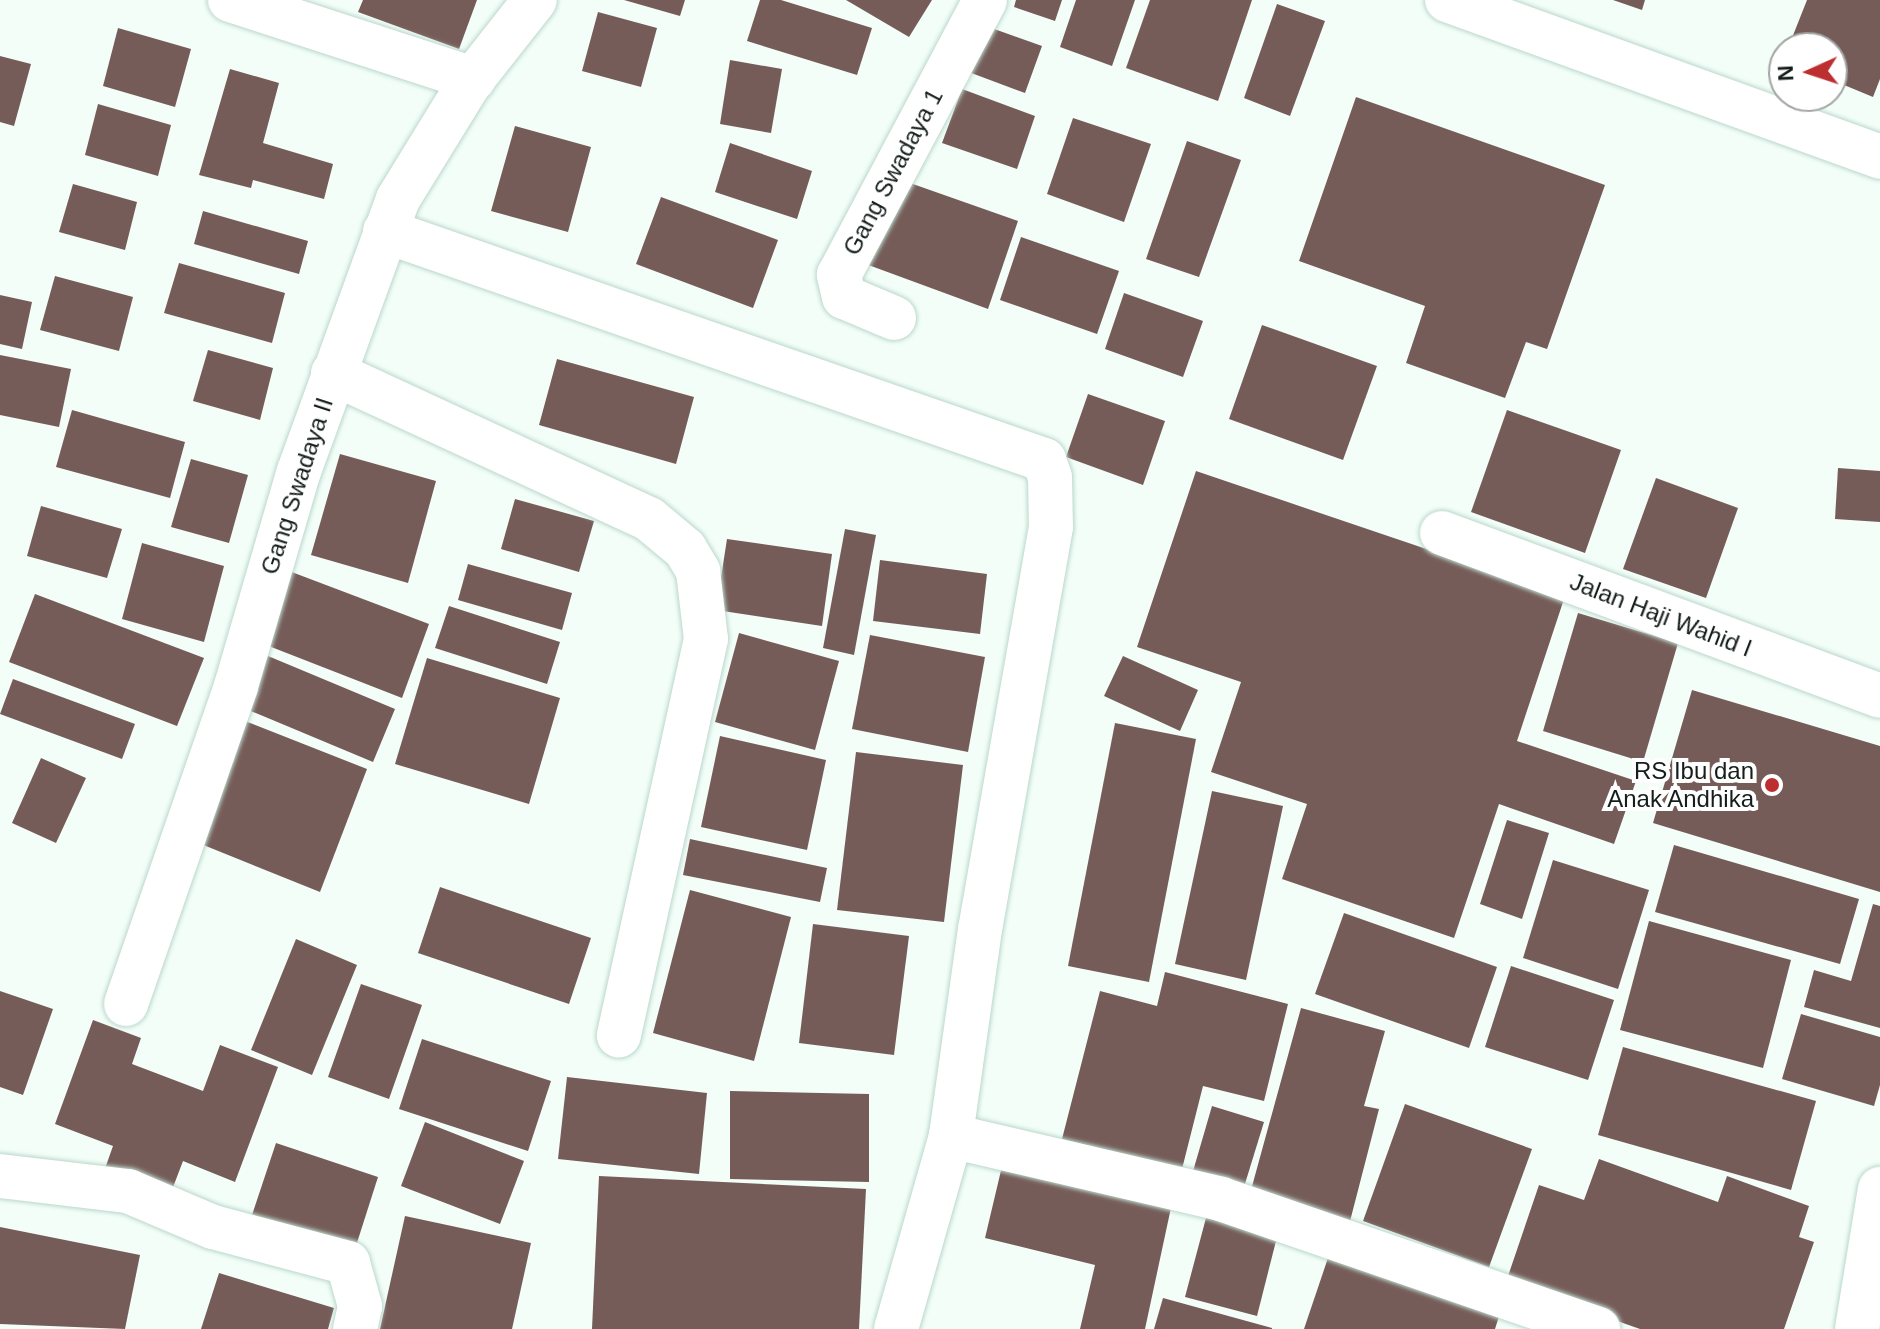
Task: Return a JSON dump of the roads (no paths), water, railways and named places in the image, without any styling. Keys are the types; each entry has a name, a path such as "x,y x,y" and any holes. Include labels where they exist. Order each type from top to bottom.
{"street":[{"path":"230,0 473,79"},
{"name":"Gang Swadaya II","path":"126,1004 236,686 333,373 385,231 431,141 473,79 535,0"},
{"name":"Gang Swadaya 1","path":"894,318 844,297 839,275 985,0"},
{"path":"1447,0 1880,157"},
{"path":"385,231 1044,460 1050,477 1051,527 980,929 951,1136 896,1329"},
{"path":"333,373 649,519 685,549 698,571 706,639 619,1036"},
{"name":"Jalan Haji Wahid I","path":"1442,533 1880,696"},
{"path":"951,1136 1221,1199 1598,1329"},
{"path":"0,1176 128,1191 213,1227 348,1263 360,1306 355,1329"},
{"path":"1857,1329 1880,1189"}],"place":[{"name":"RS Ibu dan Anak Andhika","path":"1772,785"}]}
